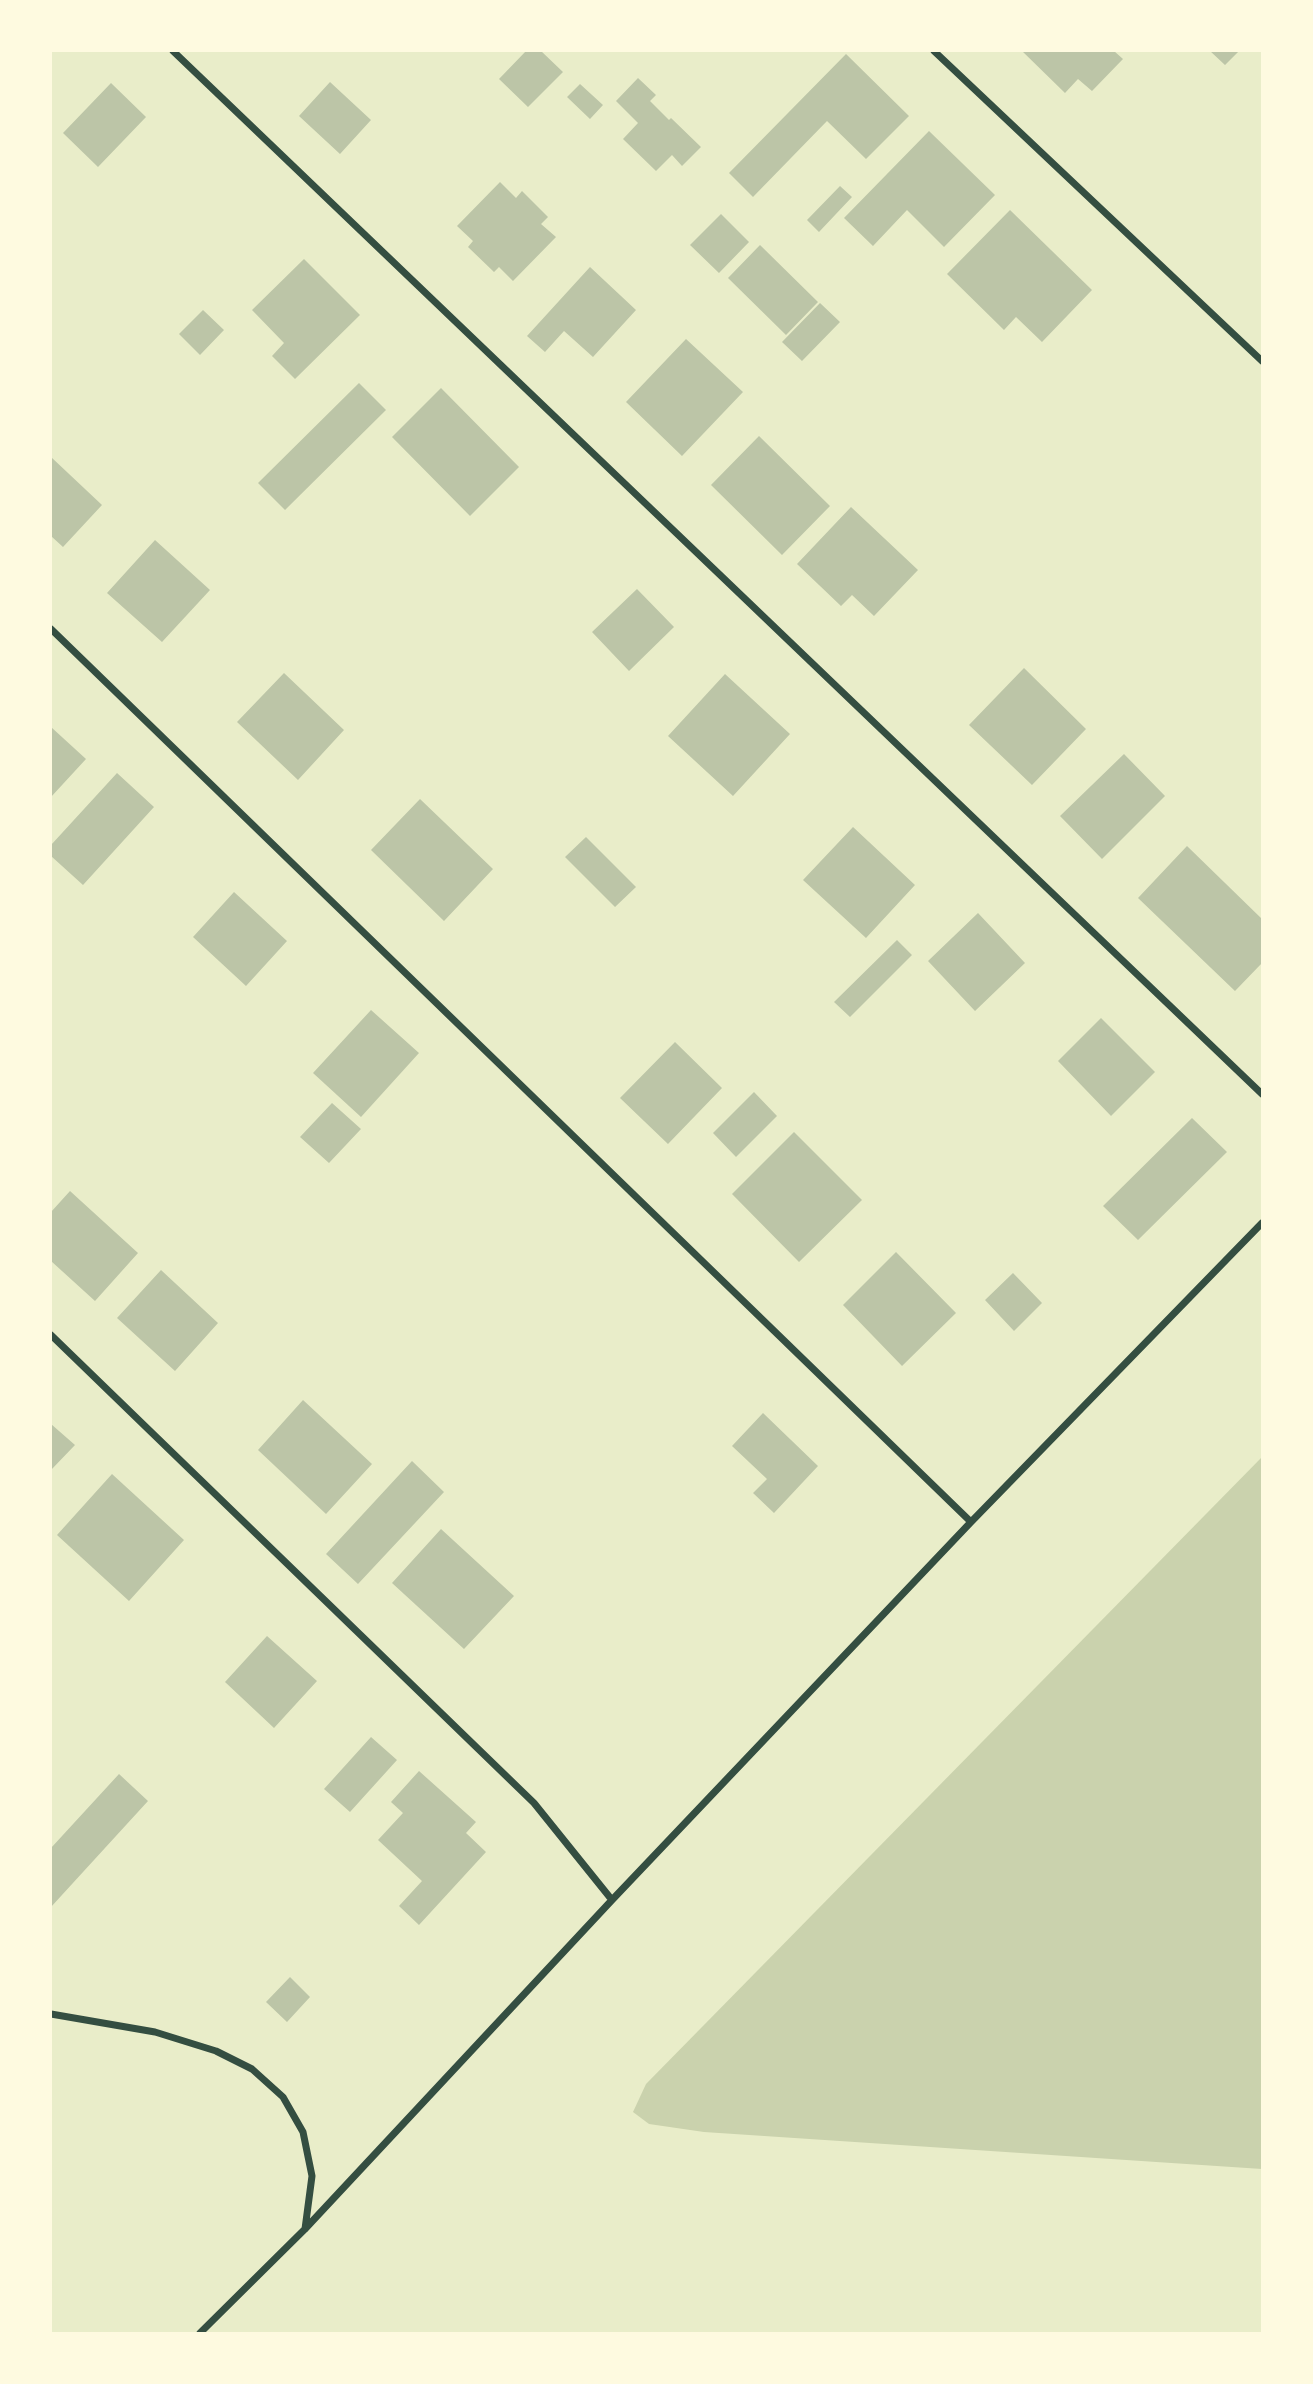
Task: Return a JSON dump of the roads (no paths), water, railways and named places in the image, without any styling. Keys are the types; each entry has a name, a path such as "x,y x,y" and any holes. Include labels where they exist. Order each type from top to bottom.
{"street":[{"path":"173,51 1262,1094"},
{"path":"934,51 1262,361"},
{"path":"51,629 971,1522"},
{"path":"200,2333 304,2229 971,1522 1262,1223"},
{"path":"51,1335 534,1803 612,1900"},
{"path":"51,2014 155,2032 216,2051 252,2069 283,2097 303,2132 312,2176 304,2229"}]}
